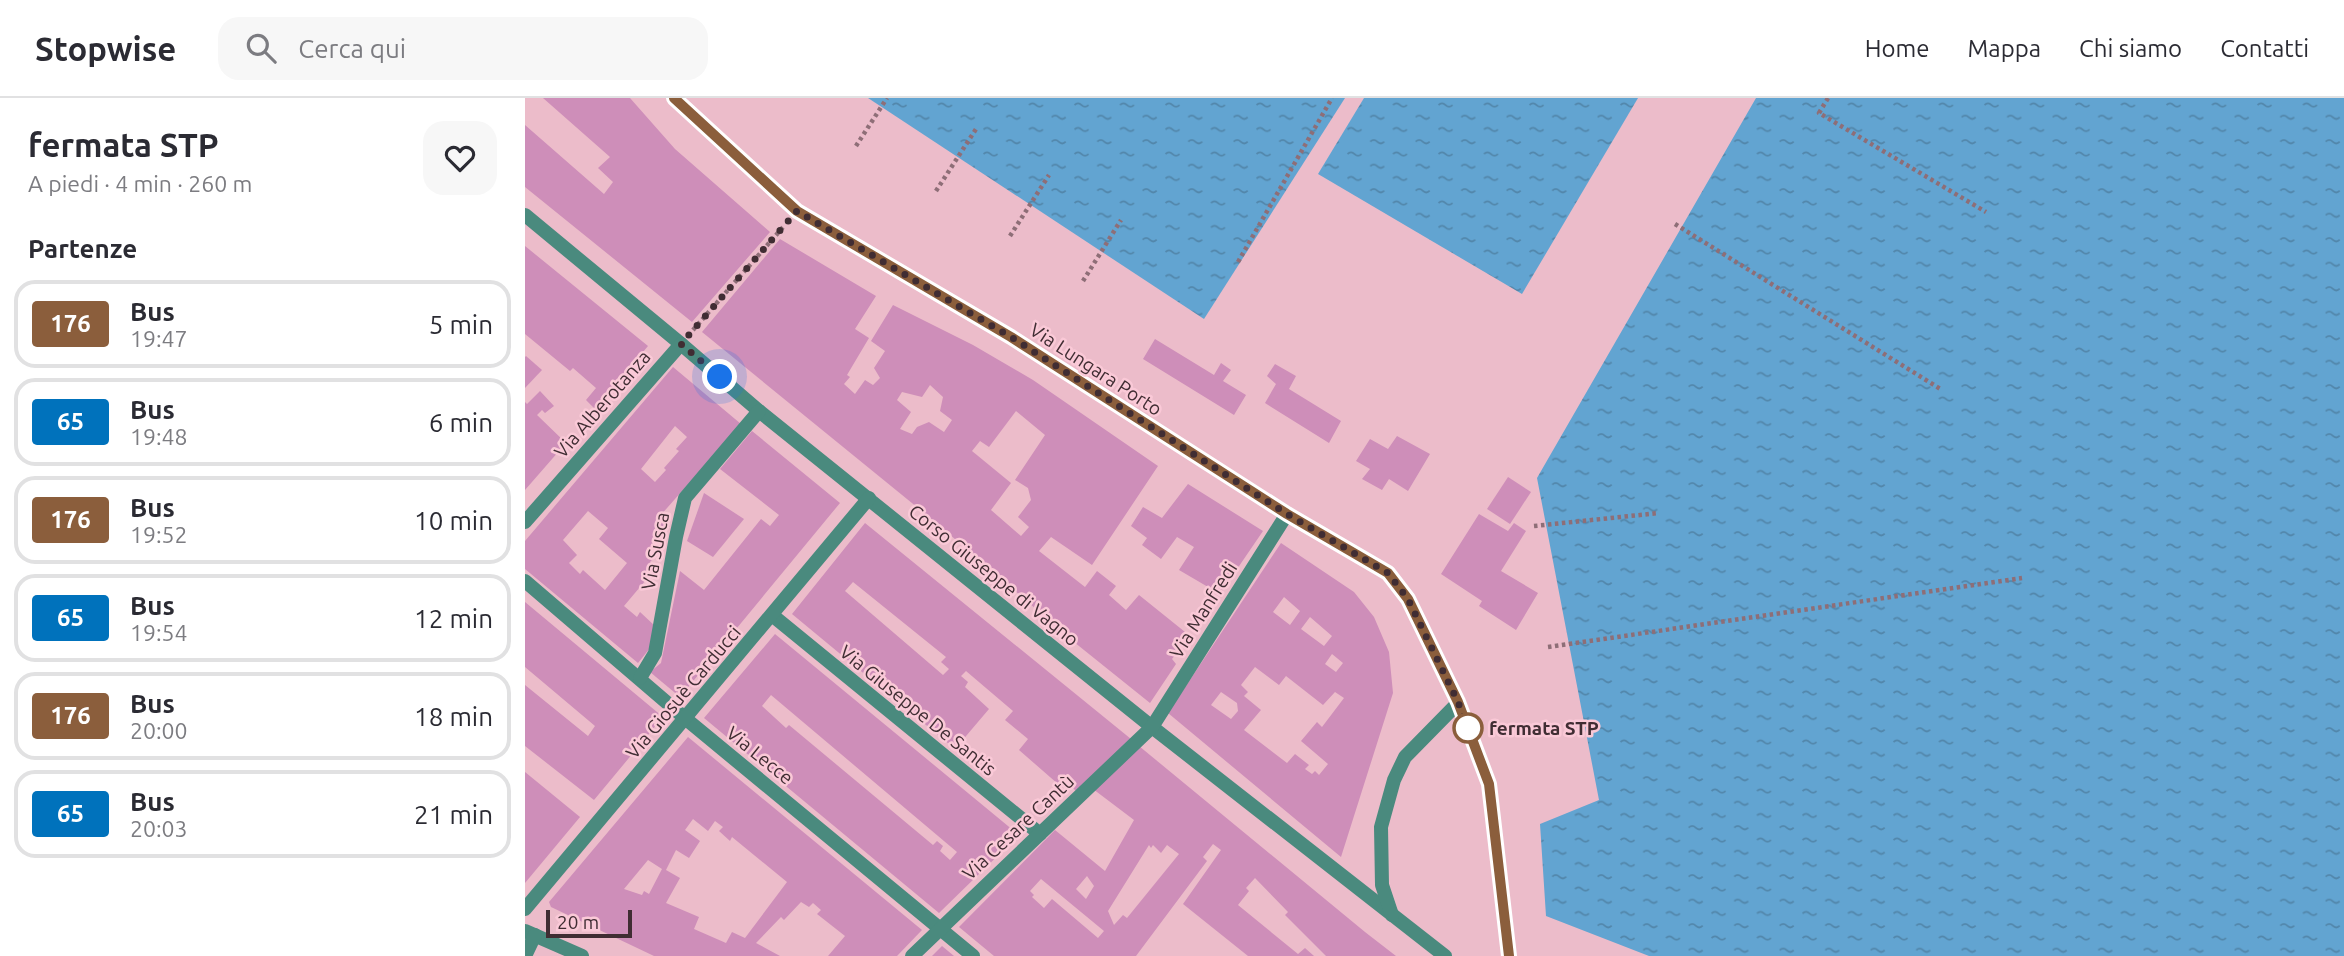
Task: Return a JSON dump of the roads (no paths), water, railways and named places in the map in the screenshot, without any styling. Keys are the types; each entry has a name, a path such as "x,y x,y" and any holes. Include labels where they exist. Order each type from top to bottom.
{"street":[{"name":"Via Lungara Porto","path":"674,98 797,211 1011,337 1287,514 1388,573 1408,599 1458,702 1489,784 1509,956"},
{"name":"Corso Giuseppe di Vagno","path":"525,215 759,411 1152,727 1445,956"},
{"name":"Via Alberotanza","path":"525,522 681,344"},
{"name":"Via Susca","path":"640,678 655,653 685,498 759,411"},
{"name":"Via Giosuè Carducci","path":"525,909 869,498"},
{"name":"Via Manfredi","path":"1152,727 1287,514"},
{"name":"Via Lecce","path":"525,582 973,956"},
{"name":"Via Giuseppe De Santis","path":"772,615 1040,834"},
{"path":"1392,915 1381,885 1381,827 1394,780 1405,757 1458,702"},
{"name":"Via Cesare Cantù","path":"912,956 1152,727"},
{"path":"525,956 530,933 582,956"}],"water":[{"path":"868,98 1345,98 1204,319"},
{"path":"1364,98 1638,98 1522,294 1318,174"},
{"path":"1756,98 2344,98 2344,956 1649,956 1546,916 1540,824 1599,800 1537,478"}],"place":[{"name":"fermata STP","path":"1468,728"}]}
